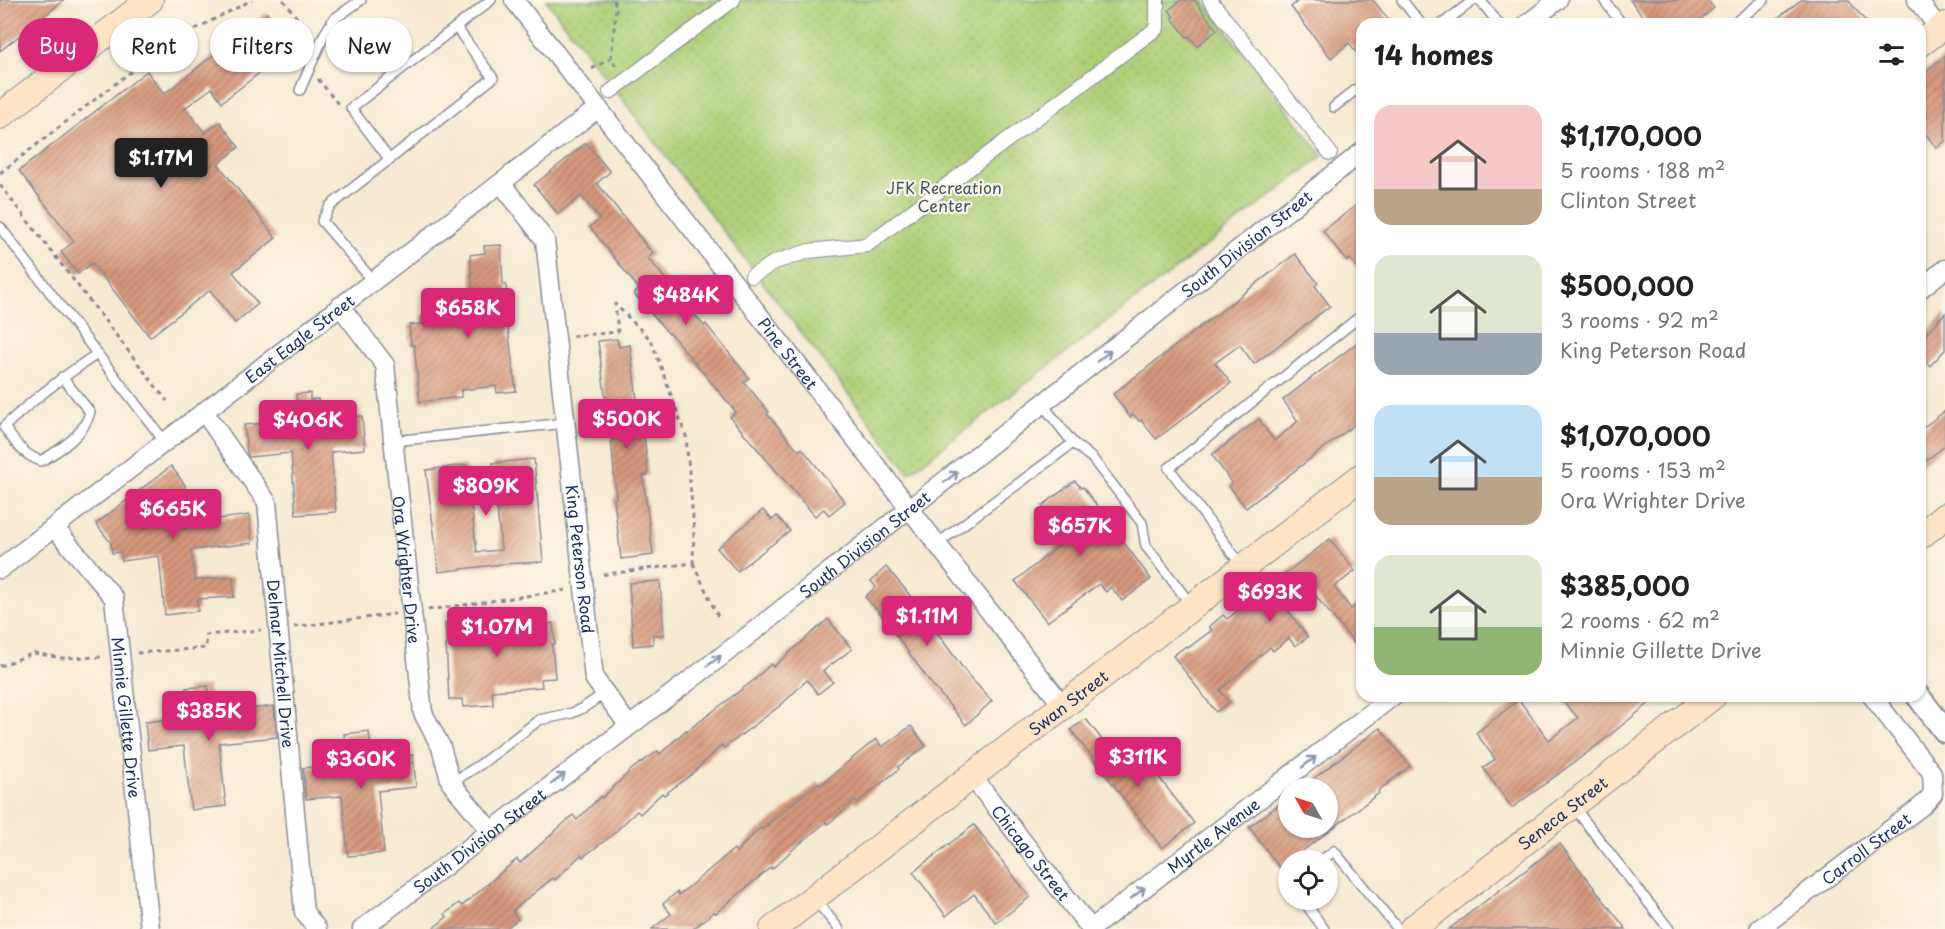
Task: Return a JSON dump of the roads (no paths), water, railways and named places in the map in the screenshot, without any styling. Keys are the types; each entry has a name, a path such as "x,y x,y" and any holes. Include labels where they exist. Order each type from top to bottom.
{"main road":[{"path":"0,116 150,0"},
{"name":"Swan Street","path":"773,929 1356,481"},
{"path":"1926,531 1945,516"},
{"name":"Seneca Street","path":"1412,929 1572,805 1698,702"}],"street":[{"name":"Pine Street","path":"514,0 1063,706"},
{"path":"610,92 733,0"},
{"path":"752,276 775,262 808,250 867,245 1157,28 1157,0"},
{"path":"1210,0 1330,153"},
{"path":"1535,18 1558,0"},
{"path":"1917,0 1935,33"},
{"name":"East Eagle Street","path":"0,569 598,108"},
{"name":"South Division Street","path":"362,929 910,509 1356,157"},
{"name":"King Peterson Road","path":"501,183 545,240 594,678 629,726"},
{"path":"1926,284 1945,269"},
{"name":"Ora Wrighter Drive","path":"340,306 385,365 423,713 441,747 451,783 490,830"},
{"name":"Delmar Mitchell Drive","path":"204,412 267,502 304,912 317,929"},
{"name":"Minnie Gillette Drive","path":"54,527 114,598 150,929"},
{"name":"Myrtle Avenue","path":"1091,929 1385,702"},
{"name":"Carroll Street","path":"1759,929 1923,805 1933,794 1932,773 1877,702"},
{"path":"1923,702 1945,731"},
{"name":"Chicago Street","path":"971,775 1091,929"}],"lane":[{"path":"300,90 319,46 334,19 360,0"},
{"path":"390,160 351,108 491,0"},
{"path":"1402,0 1416,18"},
{"path":"1480,0 1494,18"},
{"path":"1604,0 1618,18"},
{"path":"1740,18 1764,0"},
{"path":"1449,18 1468,2"},
{"path":"373,281 322,221 330,206 494,78 456,27"},
{"path":"1334,107 1356,90"},
{"path":"0,227 165,442"},
{"path":"1244,568 1169,468 1356,320"},
{"path":"62,377 90,412 88,422 62,449 41,461 30,457 17,445 4,427 62,377 97,354"},
{"path":"1042,405 1073,442 1092,458 1142,523 1146,546 1193,607"},
{"path":"393,441 566,423"},
{"path":"937,544 1073,442"},
{"path":"451,783 481,764 539,720 572,713 605,693"},
{"path":"1572,805 1669,929"},
{"path":"1338,856 1398,929"},
{"path":"814,897 839,929"},
{"path":"1310,910 1324,929"}],"park label":[{"name":"JFK Recreation Center","path":"944,196"}]}
